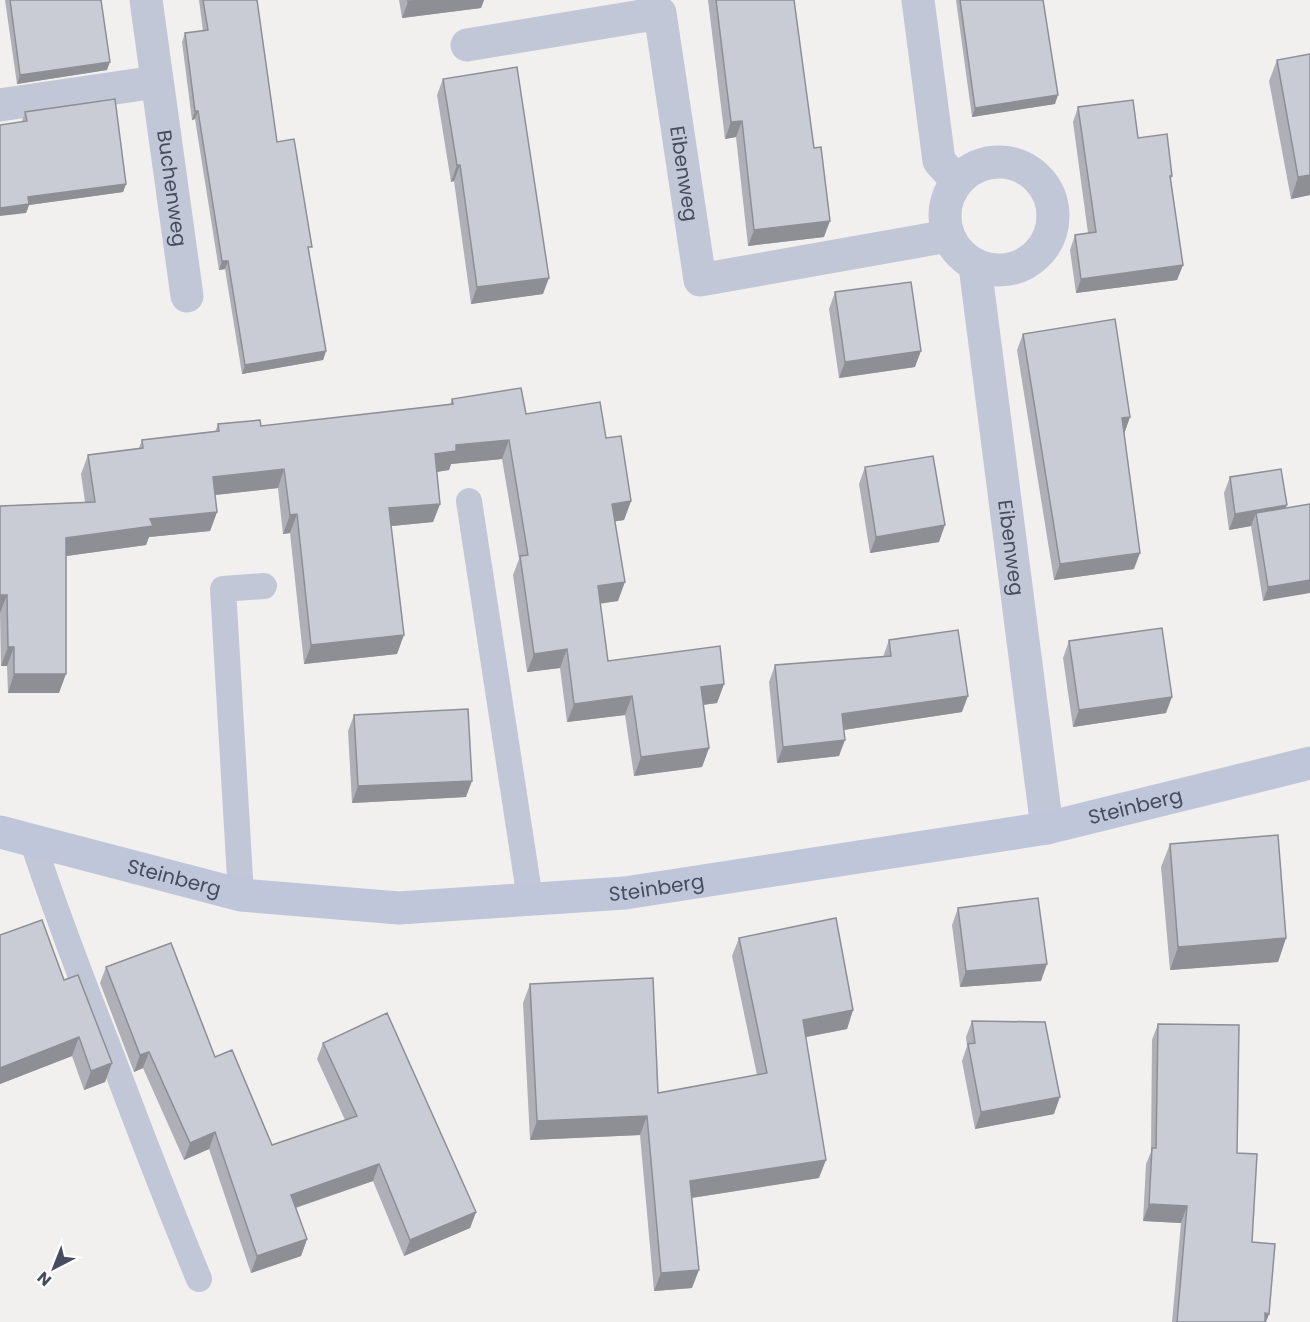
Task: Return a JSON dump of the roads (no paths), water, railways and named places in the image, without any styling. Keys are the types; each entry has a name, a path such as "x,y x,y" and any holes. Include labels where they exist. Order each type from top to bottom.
{"street":[{"name":"Buchenweg","path":"146,0 187,296"},
{"path":"918,0 939,161 957,181"},
{"name":"Eibenweg","path":"467,45 660,13 700,280 948,236"},
{"path":"0,105 156,82"},
{"path":"992,162 1012,162 1030,171 1044,186 1052,204 1053,224 1046,244 1033,259 1015,268 995,270 975,266 959,253 948,236 944,217 947,198 957,181 972,168 992,162"},
{"name":"Eibenweg","path":"975,266 1047,828"},
{"name":"Steinberg","path":"0,832 241,895 399,908 625,893 1047,828 1310,763"}],"lane":[{"path":"468,501 530,899"},
{"path":"241,895 223,590 264,586"},
{"path":"32,840 93,1009 199,1279"}]}
